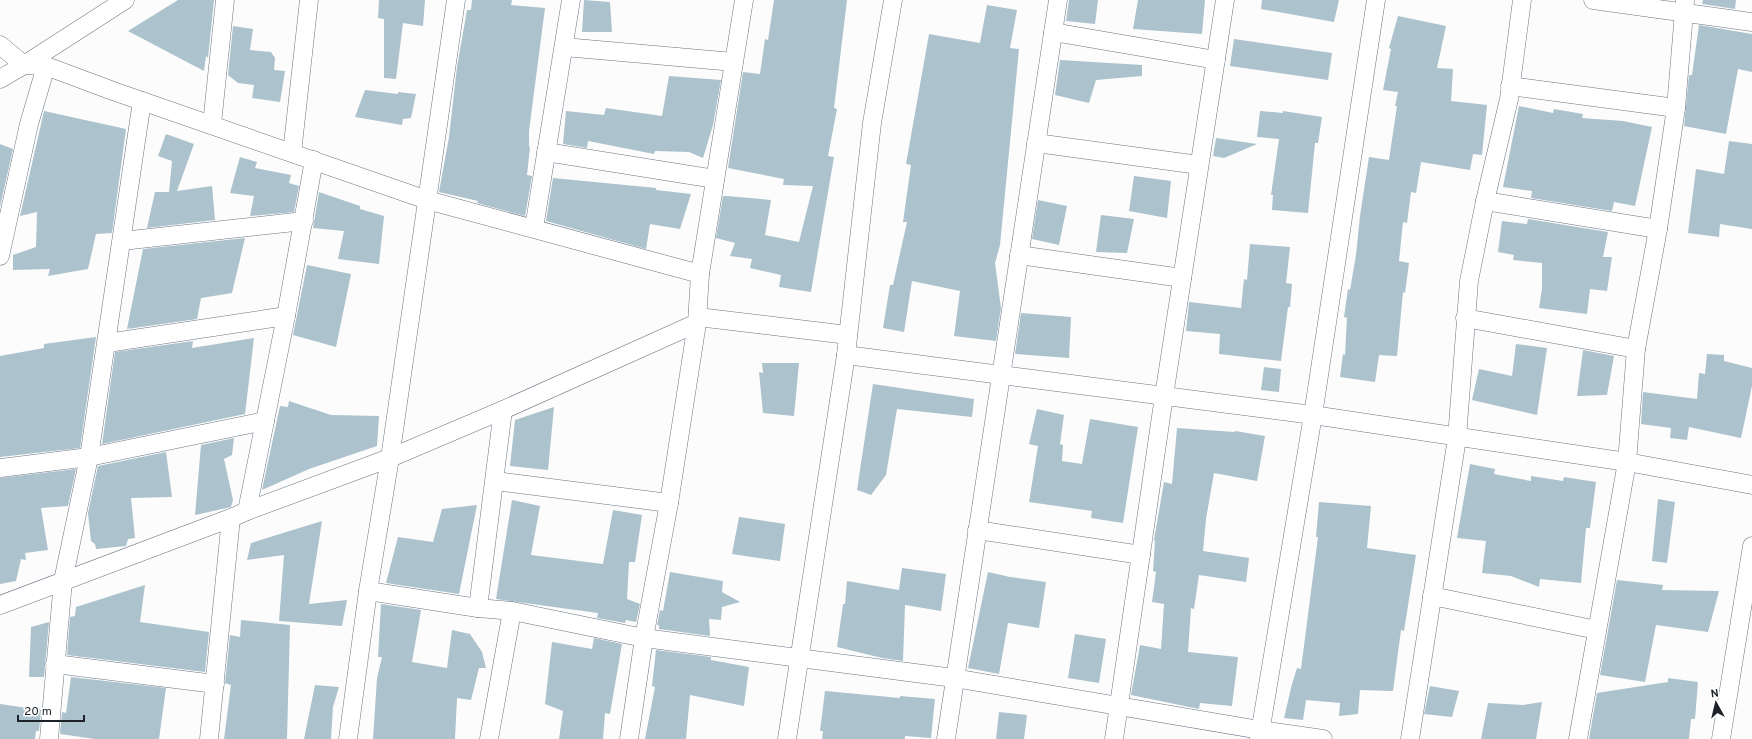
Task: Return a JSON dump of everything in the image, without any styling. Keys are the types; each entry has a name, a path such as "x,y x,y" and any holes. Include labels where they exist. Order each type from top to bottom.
{"street":[{"path":"0,79 125,0"},
{"path":"212,124 225,0"},
{"path":"292,153 309,0"},
{"path":"348,739 368,591 390,458 456,0"},
{"path":"534,228 571,0"},
{"path":"629,739 644,638 669,503 697,320 700,274 744,0"},
{"path":"787,739 846,355 872,123 893,0"},
{"path":"946,739 954,678 1058,0"},
{"path":"1114,739 1164,396 1225,0"},
{"path":"1259,734 1313,415 1376,0"},
{"path":"1410,739 1457,438 1469,281 1510,86 1522,0"},
{"path":"1593,0 1684,6 1752,22"},
{"path":"1578,739 1627,462 1636,349 1658,229 1676,108 1684,6"},
{"path":"1053,32 1216,60"},
{"path":"0,45 24,65 46,66 427,200 700,274"},
{"path":"564,47 734,62"},
{"path":"0,256 29,124 46,66"},
{"path":"1510,86 1676,108"},
{"path":"49,739 63,582 90,456 142,101"},
{"path":"1036,143 1199,165"},
{"path":"546,152 715,179"},
{"path":"247,510 286,316 314,160"},
{"path":"1485,201 1658,229"},
{"path":"122,241 304,221"},
{"path":"1019,255 1182,278"},
{"path":"107,343 286,316"},
{"path":"1465,318 1636,349"},
{"path":"0,605 231,518 247,510 390,458 503,410 697,320 848,336"},
{"path":"846,355 1313,415 1457,438 1627,462 1752,486"},
{"path":"478,608 503,410"},
{"path":"0,468 90,456 265,422"},
{"path":"495,481 669,503"},
{"path":"209,739 231,518"},
{"path":"977,530 1141,555"},
{"path":"1722,739 1752,546"},
{"path":"368,591 478,608 512,611 644,638 954,678 1119,706 1259,734 1323,739"},
{"path":"1432,596 1597,630"},
{"path":"489,739 512,611"},
{"path":"55,664 215,684"}],"building":[{"path":"178,0 214,0 208,58 206,56 204,71 128,31"},
{"path":"379,0 425,0 423,26 403,23 396,79 384,78 384,19 378,18"},
{"path":"472,0 512,0 511,5 545,8 529,131 530,147 527,175 532,176 525,216 477,203 478,201 439,192 449,137 457,67 467,10 471,10"},
{"path":"584,0 610,2 612,32 582,32"},
{"path":"774,0 847,0 834,108 837,109 828,156 834,157 811,292 779,287 781,275 750,268 752,259 730,256 735,243 716,238 723,196 727,196 771,200 765,235 799,242 813,186 783,185 784,179 728,168 743,72 760,74 765,39 768,40"},
{"path":"1069,0 1098,0 1095,24 1066,21"},
{"path":"1138,0 1205,0 1202,34 1133,29"},
{"path":"1262,0 1339,0 1334,22 1261,9"},
{"path":"1703,0 1736,0 1735,9 1702,4"},
{"path":"987,5 1017,10 1010,48 1019,49 1000,245 995,263 1001,308 996,341 954,336 960,291 912,281 904,332 883,328 890,285 893,285 907,222 903,222 911,165 906,164 929,34 980,43"},
{"path":"1398,16 1446,26 1437,68 1453,69 1451,101 1487,105 1482,155 1473,154 1470,170 1421,162 1416,193 1411,192 1407,223 1403,222 1399,261 1409,263 1405,293 1403,292 1397,356 1379,355 1375,382 1340,377 1343,354 1345,355 1347,318 1344,317 1348,289 1350,290 1356,255 1369,157 1389,160 1398,92 1383,90 1391,49 1389,48"},
{"path":"1699,25 1752,34 1752,72 1738,69 1726,134 1684,126 1689,75 1692,75"},
{"path":"233,26 253,29 250,50 271,52 275,58 274,70 285,71 280,102 252,98 254,85 238,83 228,75"},
{"path":"1234,39 1332,53 1328,80 1230,66"},
{"path":"1060,60 1142,65 1142,76 1096,80 1089,103 1055,95"},
{"path":"669,76 721,80 713,125 703,158 689,152 655,151 654,154 588,141 587,148 563,144 566,111 604,115 606,108 662,116"},
{"path":"365,90 398,94 398,92 416,94 411,118 403,119 402,125 355,117"},
{"path":"1519,106 1553,113 1554,109 1583,114 1582,118 1623,121 1652,127 1635,206 1614,202 1612,211 1531,198 1532,191 1503,187"},
{"path":"44,111 126,129 112,233 96,234 88,269 48,276 50,269 13,270 13,255 36,247 37,212 20,216"},
{"path":"1260,111 1283,113 1283,111 1322,117 1318,143 1315,143 1308,213 1272,210 1273,195 1271,195 1279,139 1257,137"},
{"path":"166,134 194,144 177,191 212,186 215,220 147,228 155,192 169,192 172,161 158,156"},
{"path":"1216,138 1257,144 1224,158 1213,156"},
{"path":"1729,141 1752,144 1752,229 1720,224 1719,237 1688,233 1696,169 1724,174"},
{"path":"0,144 13,149 0,207"},
{"path":"240,157 257,162 255,168 291,175 289,183 299,186 294,212 250,216 254,196 230,193"},
{"path":"1134,176 1171,181 1167,218 1129,211"},
{"path":"553,178 656,188 656,190 691,194 680,229 650,224 646,249 546,221"},
{"path":"319,192 360,206 360,209 384,216 379,264 338,259 344,231 313,228"},
{"path":"1038,200 1067,206 1059,245 1032,239"},
{"path":"1101,215 1134,219 1127,253 1096,252"},
{"path":"1528,219 1608,232 1603,257 1612,257 1607,291 1590,289 1587,314 1539,308 1542,289 1542,263 1513,260 1514,255 1498,252 1502,221 1527,224"},
{"path":"245,238 232,293 201,298 197,319 127,329 143,249"},
{"path":"1250,244 1290,247 1286,283 1292,284 1290,307 1288,307 1281,361 1219,354 1220,334 1186,331 1189,302 1241,308 1244,279 1247,280"},
{"path":"307,265 351,274 336,347 293,335"},
{"path":"1021,313 1071,317 1069,358 1015,354"},
{"path":"96,337 80,448 0,457 0,356 44,348 44,344"},
{"path":"254,338 245,414 102,444 115,352 193,341 192,348"},
{"path":"1516,344 1547,348 1537,415 1472,400 1479,369 1512,376"},
{"path":"1583,350 1614,356 1607,395 1577,396"},
{"path":"1707,354 1724,355 1724,361 1752,368 1752,386 1741,438 1689,427 1687,440 1670,438 1671,428 1641,424 1643,392 1697,399 1699,373 1705,374"},
{"path":"762,363 799,363 794,416 763,413 759,372 763,373"},
{"path":"1264,367 1281,369 1279,392 1261,390"},
{"path":"873,384 974,399 972,417 897,409 886,475 871,495 857,490"},
{"path":"289,401 331,415 379,416 377,446 309,469 262,490 280,406 288,407"},
{"path":"554,407 548,470 510,466 515,420"},
{"path":"1037,409 1064,415 1060,444 1063,445 1062,461 1082,464 1090,419 1138,427 1123,523 1091,518 1092,511 1029,502 1038,446 1029,444"},
{"path":"1177,428 1235,431 1265,436 1257,481 1214,473 1206,519 1203,551 1249,558 1246,582 1199,575 1194,609 1191,608 1188,652 1238,657 1232,706 1200,703 1199,709 1131,695 1140,645 1161,649 1164,604 1152,602 1156,572 1153,571 1154,540 1164,482 1172,484"},
{"path":"234,438 232,455 224,459 233,500 231,507 195,515 201,445"},
{"path":"166,452 172,497 131,498 135,538 128,539 126,546 96,549 95,544 91,541 88,513 98,466"},
{"path":"1470,464 1495,469 1494,474 1531,481 1531,476 1563,481 1564,477 1596,482 1590,528 1586,528 1581,583 1540,579 1539,587 1511,576 1482,573 1486,541 1457,538"},
{"path":"76,469 68,506 41,508 48,550 25,553 26,560 21,559 16,581 0,584 0,478"},
{"path":"1658,499 1675,502 1667,563 1652,561"},
{"path":"512,500 540,506 531,555 603,564 613,510 642,515 635,562 629,562 627,599 640,604 636,622 626,620 625,623 597,618 598,613 496,599"},
{"path":"1319,502 1371,506 1367,548 1416,555 1404,631 1401,630 1393,691 1360,690 1358,714 1339,716 1340,703 1306,700 1303,720 1284,718 1297,668 1301,669 1318,537 1316,537"},
{"path":"477,505 459,594 386,583 398,537 433,542 442,509"},
{"path":"739,517 785,524 780,561 732,554"},
{"path":"322,521 309,604 347,600 342,626 279,621 284,555 247,560 251,543"},
{"path":"902,568 946,574 941,611 905,605 903,661 882,658 837,647 843,604 845,604 847,581 899,590"},
{"path":"670,572 723,581 722,592 740,602 722,607 721,620 709,619 710,636 659,629 659,625 657,625 660,610 663,611"},
{"path":"988,572 1046,582 1039,628 1008,623 999,674 968,668"},
{"path":"1617,580 1663,585 1662,590 1719,591 1708,632 1656,625 1645,682 1600,675"},
{"path":"145,585 140,622 209,632 205,672 67,655 70,617 75,616 76,607"},
{"path":"381,604 421,610 412,662 447,668 452,630 470,634 482,652 486,668 479,668 471,700 457,698 455,739 373,739 377,678 382,657 378,657"},
{"path":"241,620 290,625 287,739 224,739 231,685 225,683 230,635 240,637"},
{"path":"49,622 44,677 29,677 31,627"},
{"path":"1075,634 1106,639 1099,683 1068,678"},
{"path":"594,638 622,644 610,714 605,713 603,739 559,739 563,711 545,704 552,642 592,649"},
{"path":"656,650 711,657 711,660 749,667 744,706 690,695 686,739 645,739 655,687 652,686"},
{"path":"71,677 166,688 159,739 95,739 60,734 62,712 66,713"},
{"path":"1668,678 1698,682 1695,719 1691,719 1689,739 1589,739 1597,693 1668,682"},
{"path":"315,685 339,687 333,707 331,739 304,739"},
{"path":"1430,686 1459,691 1452,717 1424,714"},
{"path":"825,691 900,698 900,696 935,699 931,738 905,736 905,739 822,739 823,731 820,731"},
{"path":"1542,702 1536,739 1481,739 1488,703 1523,705"},
{"path":"0,704 41,710 39,731 36,731 35,739 0,739"},
{"path":"999,712 1027,715 1024,739 996,739"}]}
